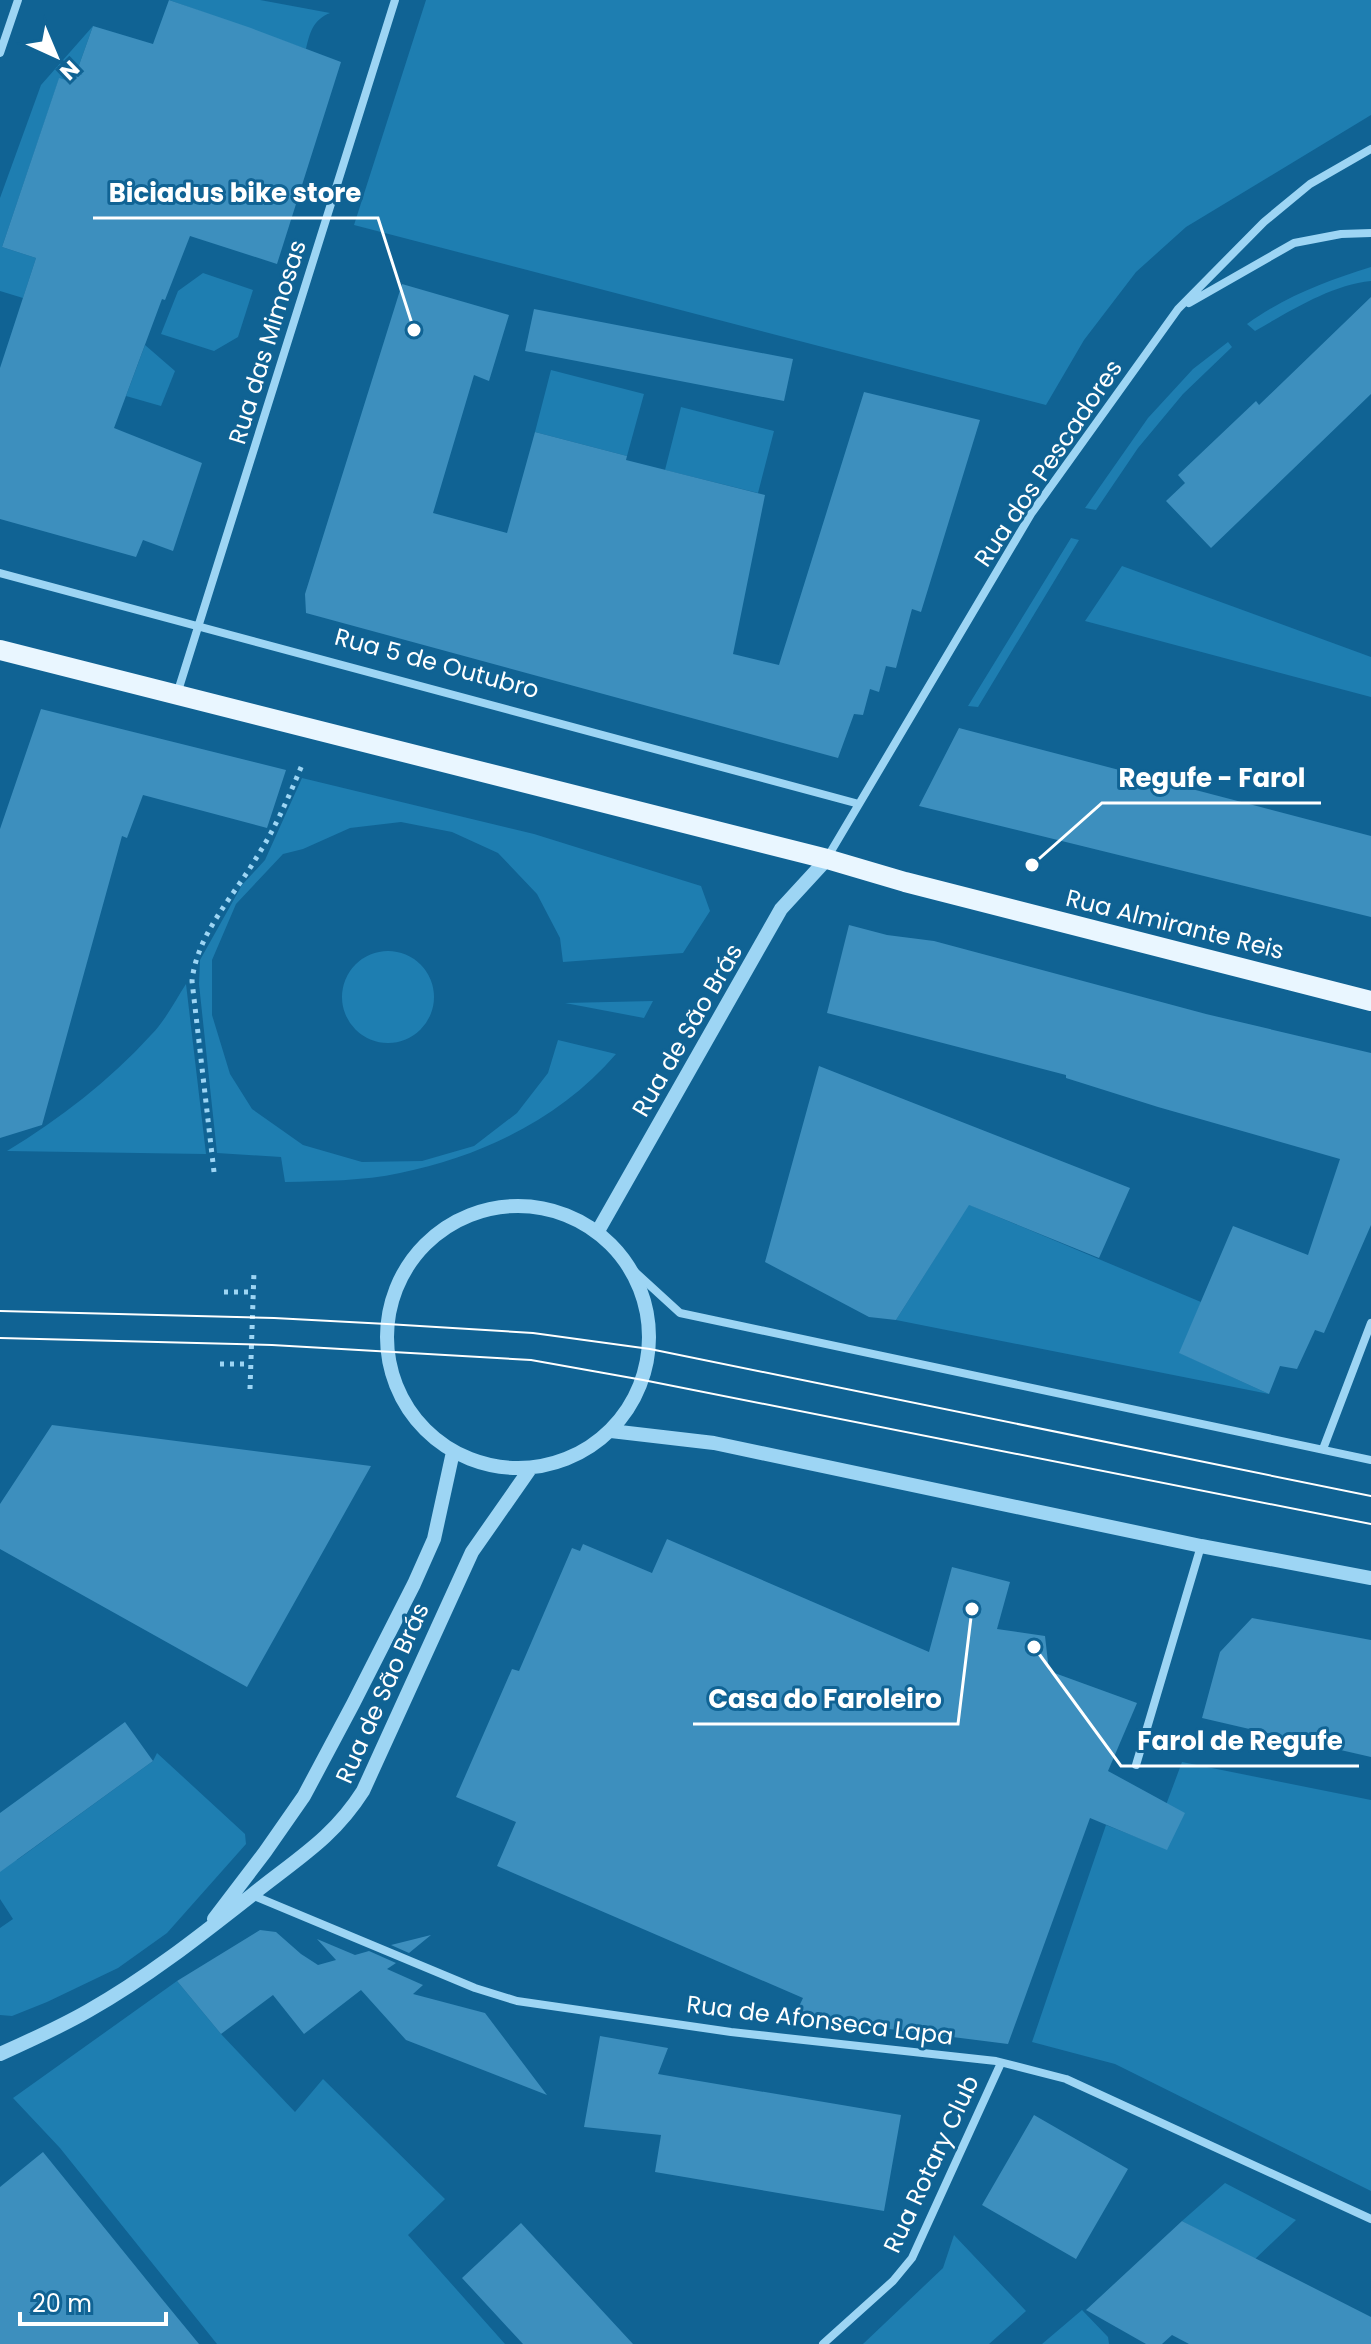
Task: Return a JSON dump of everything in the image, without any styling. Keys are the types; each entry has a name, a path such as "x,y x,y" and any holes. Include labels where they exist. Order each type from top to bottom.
{"main road":[{"path":"0,650 827,859"},
{"name":"Rua Almirante Reis","path":"827,859 935,890 1371,1001"}],"street":[{"path":"0,53 18,0"},
{"name":"Rua das Mimosas","path":"176,696 395,0"},
{"name":"Rua dos Pescadores","path":"827,859 1031,514 1178,309 1264,222 1310,184 1371,149"},
{"path":"1178,309 1294,243 1341,234 1371,233"},
{"name":"Rua 5 de Outubro","path":"0,573 859,804"},
{"name":"Rua de São Brás","path":"598,1231 781,909 827,859"},
{"path":"633,1270 648,1308 650,1349 643,1380 630,1407 611,1431 574,1457 530,1469 485,1465 453,1452 425,1432 404,1404 389,1365 387,1324 396,1289 413,1258 443,1229 480,1211 521,1205 562,1212 598,1231 633,1270 680,1313 1371,1460"},
{"path":"1323,1449 1371,1323"},
{"path":"611,1431 714,1443 1201,1546 1371,1578"},
{"name":"Rua de São Brás","path":"201,1935 296,1807 340,1729 434,1539 453,1452"},
{"name":"Rua de São Brás","path":"2,2051 88,2011 201,1935 326,1838 348,1815 363,1791 472,1552 530,1469"},
{"path":"1136,1765 1201,1546"},
{"name":"Rua de Afonseca Lapa","path":"252,1895 475,1988 517,2001 731,2032 1001,2063 1066,2079 1371,2219"},
{"name":"Rua Rotary Club","path":"823,2344 893,2281 912,2258 1001,2063"}],"path":[{"path":"214,1172 192,981 194,960 237,884 257,857 302,765"},
{"path":"250,1389 254,1271"},
{"path":"224,1292 252,1292"},
{"path":"220,1364 250,1364"}],"shaded area":[{"path":"169,0 260,0 330,13 313,27 306,49"},
{"path":"426,0 1371,0 1371,115 1186,227 1136,272 1084,340 1046,405 354,225"},
{"path":"93,26 73,82 59,79 2,247 36,258 23,298 0,291 0,198 41,85"},
{"path":"1371,267 1371,281 1326,293 1255,331 1247,324 1307,290"},
{"path":"203,273 253,290 238,337 214,351 161,334 178,291"},
{"path":"1228,342 1232,347 1183,394 1138,448 1096,510 1085,508 1148,418 1193,369"},
{"path":"145,345 175,371 161,406 126,396"},
{"path":"551,370 644,394 627,456 535,432"},
{"path":"681,407 774,431 758,493 665,470"},
{"path":"1071,538 1079,540 978,707 968,706"},
{"path":"1122,566 1371,657 1371,697 1085,621"},
{"path":"302,778 534,834 701,886 710,911 683,953 563,962 560,938 537,894 498,853 452,832 401,822 350,828 303,849 283,854 236,904 212,960 212,1015 230,1074 252,1109 303,1145 362,1162 422,1161 474,1146 517,1113 548,1073 558,1040 616,1054 571,1097 490,1145 431,1166 386,1176 285,1182 281,1157 217,1153 199,984 200,960 242,885 265,860"},
{"path":"379,951 397,951 414,958 427,971 434,997 427,1023 414,1036 397,1043 379,1043 362,1036 349,1023 342,1006 342,988 349,971 362,958"},
{"path":"186,984 206,1154 7,1151 65,1112 118,1068 156,1029"},
{"path":"653,1001 644,1018 565,1003"},
{"path":"927,1187 1201,1302 1180,1353 1269,1394 896,1320 937,1255"},
{"path":"157,1753 245,1834 246,1844 167,1933 118,1968 12,2016 0,2015 0,1928 13,1919 0,1899 0,1853 17,1860 153,1761"},
{"path":"1182,1762 1371,1800 1371,2191 1115,2064 1032,2042 1106,1825 1167,1849 1166,1805"},
{"path":"177,1981 221,2034 295,2112 323,2079 445,2199 408,2235 505,2344 217,2344 60,2148 13,2098"},
{"path":"1225,2183 1296,2220 1254,2260 1182,2221"},
{"path":"954,2235 1026,2311 989,2344 863,2344 943,2268"},
{"path":"1082,2310 1108,2337 1109,2344 1042,2344"}],"building":[{"path":"169,0 341,62 277,264 190,236 165,300 162,299 114,428 202,463 173,551 143,540 136,557 0,519 0,368 36,258 2,247 59,78 73,82 93,26 153,44"},
{"path":"402,284 509,315 489,381 474,375 433,513 507,533 535,432 627,456 626,460 765,495 733,654 779,665 864,392 980,420 921,612 912,609 896,668 886,666 879,692 870,689 863,715 854,714 838,758 306,613 305,594"},
{"path":"1371,297 1371,394 1211,548 1166,501 1185,483 1178,475 1256,401 1259,405"},
{"path":"534,309 793,359 784,401 525,351"},
{"path":"41,709 286,770 267,828 143,795 127,838 122,836 42,1125 0,1138 0,829"},
{"path":"959,728 1371,836 1371,917 919,806"},
{"path":"849,925 887,935 934,941 1206,1014 1371,1053 1371,1225 1324,1333 1315,1330 1297,1369 1280,1366 1269,1394 1179,1353 1233,1226 1308,1255 1340,1159 1158,1107 1066,1078 1066,1075 827,1013"},
{"path":"819,1066 1130,1188 1099,1258 969,1205 896,1320 869,1317 765,1262"},
{"path":"52,1425 371,1466 247,1687 0,1549 0,1504"},
{"path":"667,1539 929,1652 952,1567 1010,1582 997,1629 1045,1636 1049,1671 1137,1703 1108,1771 1185,1813 1167,1850 1090,1818 1008,2044 794,2017 803,1998 497,1866 516,1822 456,1797 512,1669 519,1671 572,1548 580,1551 583,1544 652,1573"},
{"path":"1252,1618 1371,1640 1371,1757 1202,1718 1220,1652"},
{"path":"125,1722 153,1761 0,1872 0,1813"},
{"path":"260,1930 276,1932 318,1965 336,1960 317,1939 355,1955 369,1951 396,1963 387,1969 423,1985 413,1994 485,2013 547,2095 406,2040 361,1990 304,2034 273,1995 221,2034 177,1981"},
{"path":"431,1935 409,1953 391,1945"},
{"path":"600,2036 668,2048 658,2074 901,2115 884,2211 655,2172 661,2135 584,2127"},
{"path":"1034,2115 1128,2169 1076,2259 982,2205"},
{"path":"43,2152 199,2344 0,2344 0,2187"},
{"path":"1182,2221 1371,2317 1371,2344 1189,2344 1172,2335 1162,2344 1146,2344 1086,2310"},
{"path":"521,2223 633,2344 523,2344 462,2278"}],"tram line":[{"path":"0,1311 274,1318 533,1333 650,1349 1371,1496"},
{"path":"0,1338 272,1345 531,1360 1371,1524"}],"place":[{"name":"Biciadus bike store","path":"414,330"},
{"name":"Regufe - Farol","path":"1032,865"},
{"name":"Casa do Faroleiro","path":"972,1609"},
{"name":"Farol de Regufe","path":"1034,1647"}]}
